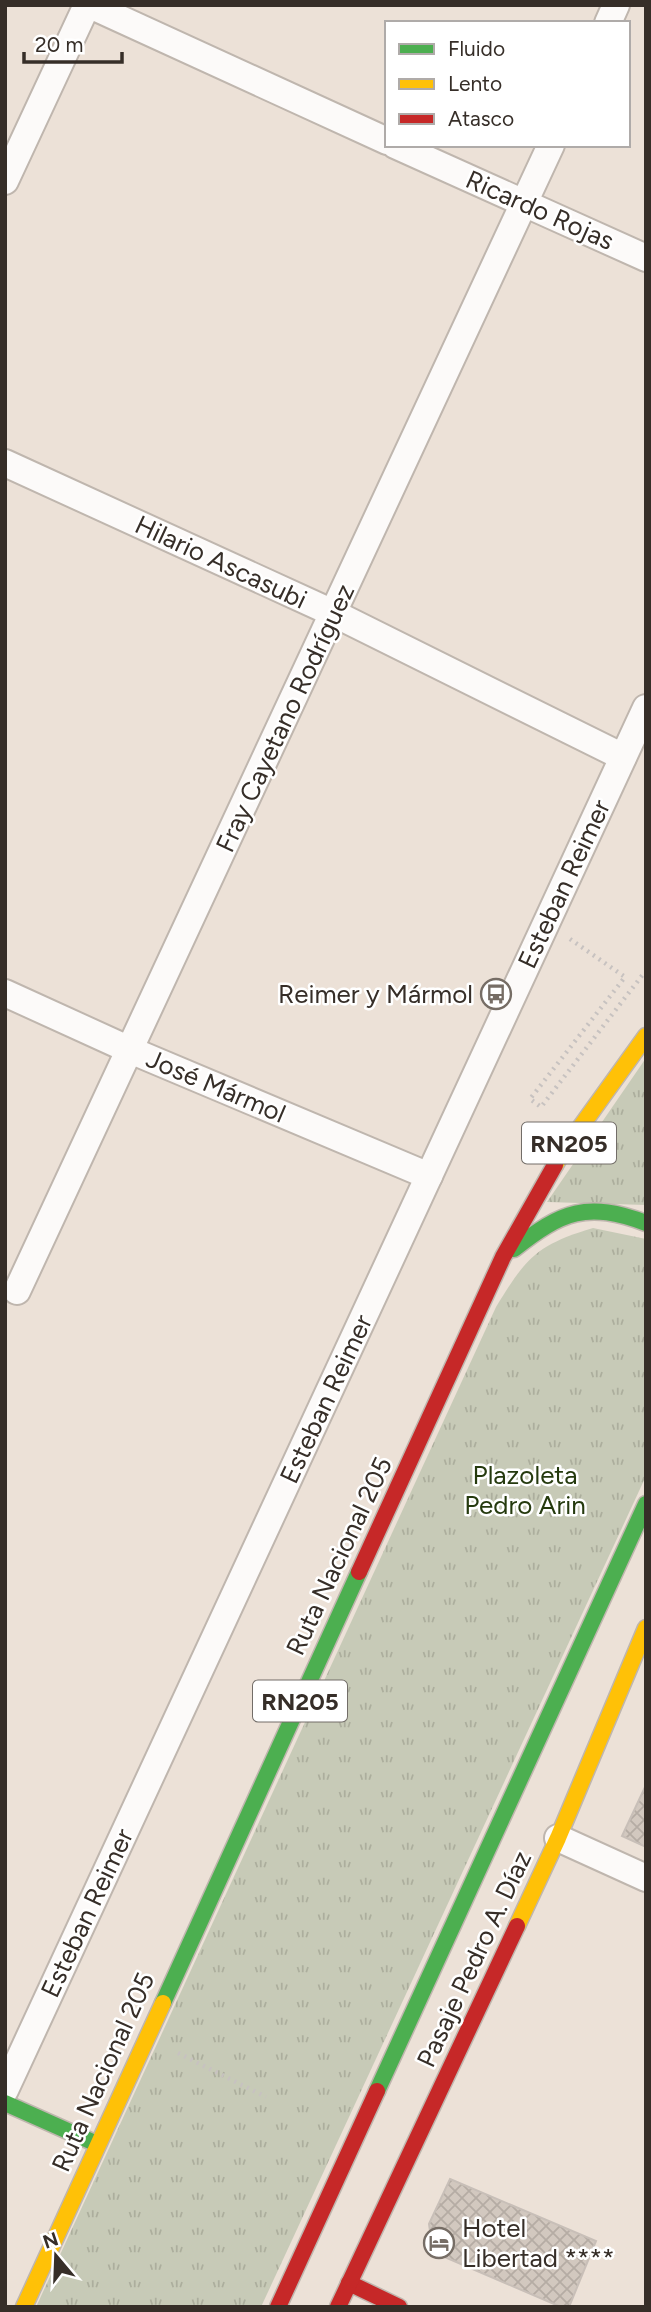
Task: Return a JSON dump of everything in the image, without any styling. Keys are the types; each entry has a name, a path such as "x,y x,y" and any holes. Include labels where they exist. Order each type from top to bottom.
{"main road":[{"name":"Ruta Nacional 205","path":"24,2307 503,1257 564,1150 646,1036"},
{"name":"RN205","path":"503,1257 539,1227 568,1213 591,1211 625,1214 646,1223"},
{"path":"278,2307 646,1504"},
{"name":"Pasaje Pedro A. Díaz","path":"338,2307 558,1838 646,1628"},
{"path":"5,2103 97,2144"},
{"path":"349,2283 399,2307"}],"street":[{"path":"5,181 88,5 385,140"},
{"path":"609,21 616,5"},
{"name":"Ricardo Rojas","path":"400,147 646,258"},
{"name":"Fray Cayetano Rodríguez","path":"17,1291 550,147"},
{"name":"Hilario Ascasubi","path":"5,463 333,613 623,757"},
{"name":"Esteban Reimer","path":"5,2090 646,708"},
{"name":"José Mármol","path":"5,993 131,1050 429,1176"},
{"path":"558,1838 646,1878"}],"path":[{"path":"547,922 625,977 530,1099 541,1107 645,974"},
{"path":"146,2036 266,2097"}],"green space":[{"path":"646,1058 646,1205 547,1202"},
{"name":"Plazoleta Pedro Arin","path":"593,1228 646,1239 646,1476 261,2307 36,2307 496,1307 516,1276 534,1256 558,1241"}],"building":[{"path":"646,1785 646,1847 622,1836"},
{"path":"450,2179 596,2241 569,2307 561,2307 433,2252 429,2224"}],"traffic: fast":[{"path":"514,1249 561,1218 576,1214 607,1212 646,1223"},
{"path":"377,2091 646,1504"},
{"path":"163,2003 359,1572"},
{"path":"5,2103 97,2144"}],"traffic: slow":[{"path":"555,1165 646,1036"},
{"path":"517,1926 558,1838 646,1628"},
{"path":"24,2307 163,2003"}],"traffic: jam":[{"path":"359,1572 503,1257 555,1165"},
{"path":"338,2307 517,1926"},
{"path":"278,2307 377,2091"},
{"path":"349,2283 399,2307"}],"place":[{"name":"Reimer y Mármol","path":"496,994"},
{"name":"Hotel Libertad ****","path":"439,2243"}]}
